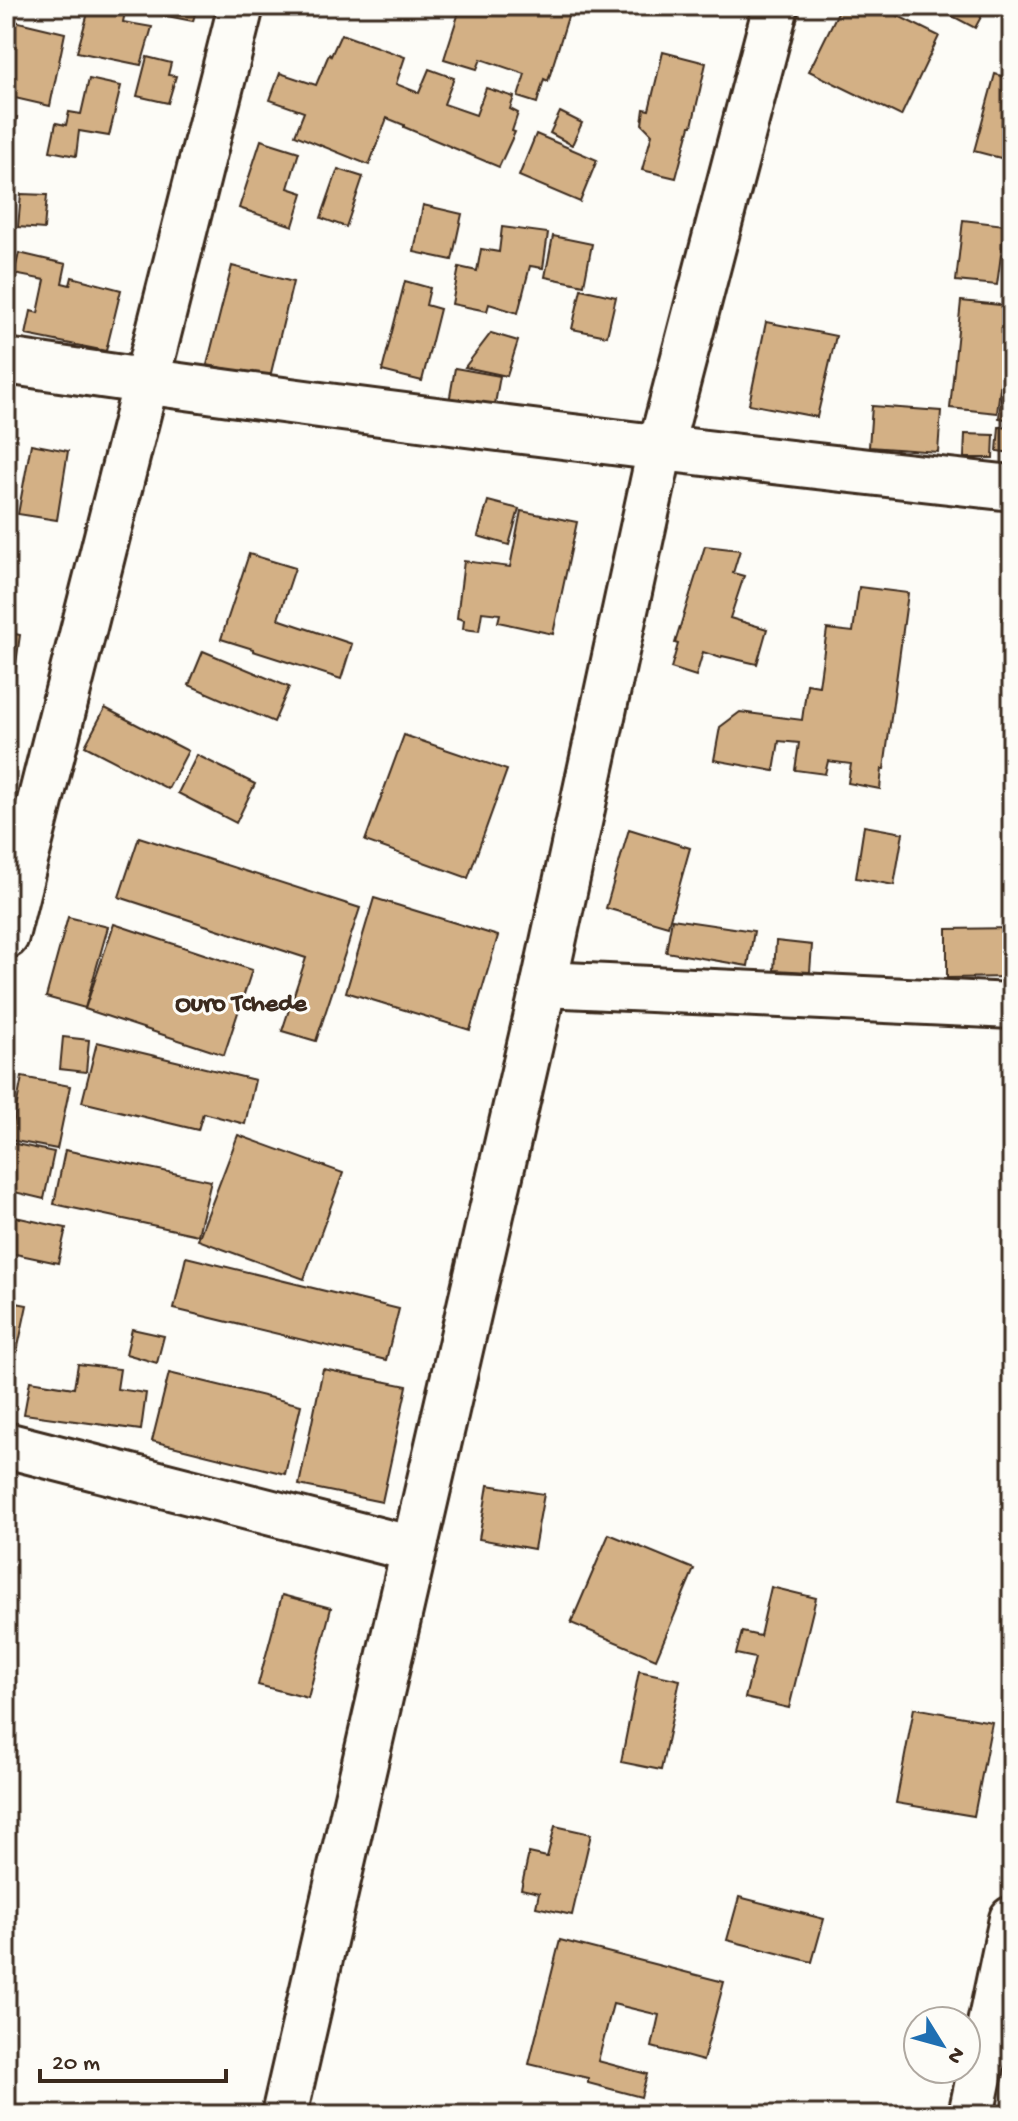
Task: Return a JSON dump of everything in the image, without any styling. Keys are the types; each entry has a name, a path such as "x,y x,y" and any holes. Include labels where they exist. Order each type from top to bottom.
{"street":[{"path":"6,936 241,6"},
{"path":"284,2115 544,984 660,449 776,6"},
{"path":"6,361 660,449 1012,488"},
{"path":"544,984 1012,1006"},
{"path":"6,1445 413,1549"},
{"path":"971,2115 1012,1919"}],"building":[{"path":"90,6 125,12 123,22 152,27 141,65 77,52"},
{"path":"116,6 197,6 193,21"},
{"path":"461,6 473,6 490,12 492,6 571,7 548,81 544,79 537,103 518,97 525,74 481,59 477,69 444,59"},
{"path":"841,6 878,6 939,36 901,116 809,71"},
{"path":"943,6 987,6 975,28 941,10"},
{"path":"6,19 65,33 50,106 6,96"},
{"path":"341,34 405,57 396,84 419,93 429,69 454,78 444,104 476,115 486,88 514,97 510,109 518,113 512,131 515,132 499,167 387,118 369,165 295,135 304,112 270,100 280,73 316,85"},
{"path":"663,52 706,63 676,178 642,170 652,134 642,124 644,109 649,110"},
{"path":"147,57 171,63 168,75 176,76 168,103 137,96"},
{"path":"995,74 1012,79 1012,161 974,151"},
{"path":"89,79 121,86 109,136 79,131 76,156 50,151 56,123 66,125 69,112 81,114"},
{"path":"560,112 582,123 572,145 550,133"},
{"path":"6,115 17,117 10,151 6,151"},
{"path":"536,134 597,160 580,202 519,176"},
{"path":"261,140 299,152 288,188 303,193 293,226 239,208"},
{"path":"338,169 363,177 346,227 321,218"},
{"path":"21,194 47,195 44,229 18,227"},
{"path":"423,205 462,214 452,260 414,252"},
{"path":"6,217 13,218 6,256"},
{"path":"963,220 1005,225 997,285 956,281"},
{"path":"1009,222 1012,222 1012,306 1002,305"},
{"path":"502,227 548,233 543,268 530,266 518,313 489,304 487,311 452,304 459,267 477,271 481,249 499,252"},
{"path":"553,236 592,244 584,285 545,277"},
{"path":"19,253 66,264 62,283 70,285 72,277 121,290 106,351 26,335 31,311 38,313 45,280 14,274"},
{"path":"232,266 293,282 270,377 207,365"},
{"path":"405,281 430,288 426,305 440,309 422,381 382,371"},
{"path":"581,289 616,297 607,336 572,329"},
{"path":"961,301 1010,306 997,413 950,408"},
{"path":"766,322 836,336 817,417 749,404"},
{"path":"491,333 518,341 507,376 465,367"},
{"path":"1006,350 1012,351 1012,420 999,418"},
{"path":"455,368 500,376 493,415 448,408"},
{"path":"872,406 941,411 938,452 869,447"},
{"path":"999,427 1012,428 1012,453 997,451"},
{"path":"965,434 994,435 993,458 964,458"},
{"path":"31,444 68,451 57,520 18,514"},
{"path":"488,501 519,509 509,545 478,536"},
{"path":"521,511 577,522 553,634 498,622 500,614 482,612 479,631 463,629 464,620 457,618 464,561 510,567"},
{"path":"705,546 740,550 733,573 744,576 730,618 767,629 757,664 703,652 696,676 671,668 678,644 675,643"},
{"path":"249,554 295,568 278,619 352,644 341,679 221,639"},
{"path":"859,587 908,593 880,789 848,783 851,764 828,761 825,774 795,770 799,743 779,741 774,771 714,760 720,727 740,712 802,720 807,684 819,686 827,629 853,632"},
{"path":"6,632 20,635 8,721 6,721"},
{"path":"203,651 289,687 274,722 189,685"},
{"path":"105,708 188,751 168,789 85,746"},
{"path":"404,735 507,770 468,878 365,841"},
{"path":"197,755 255,784 236,823 178,793"},
{"path":"864,826 903,833 894,885 856,878"},
{"path":"629,829 690,848 668,926 606,908"},
{"path":"139,837 360,908 316,1041 282,1031 306,958 119,897"},
{"path":"374,898 498,936 470,1030 346,992"},
{"path":"68,917 108,927 85,1008 46,997"},
{"path":"672,919 754,931 748,966 666,952"},
{"path":"114,924 252,970 224,1055 85,1009"},
{"path":"1012,928 1012,977 947,978 947,929"},
{"path":"776,941 812,945 810,972 774,970"},
{"path":"63,1037 89,1040 86,1072 60,1069"},
{"path":"97,1042 255,1080 245,1124 203,1113 198,1130 82,1102"},
{"path":"22,1077 70,1086 57,1149 10,1140"},
{"path":"238,1135 343,1173 304,1279 198,1240"},
{"path":"6,1142 54,1152 44,1199 6,1190"},
{"path":"65,1150 211,1181 198,1235 54,1204"},
{"path":"6,1215 66,1228 58,1263 6,1252"},
{"path":"186,1257 399,1309 386,1360 174,1309"},
{"path":"6,1301 27,1305 11,1380 6,1380"},
{"path":"132,1329 164,1336 157,1363 126,1354"},
{"path":"78,1364 120,1369 117,1389 146,1393 141,1430 24,1414 30,1381 74,1388"},
{"path":"323,1369 407,1386 382,1502 299,1485"},
{"path":"169,1373 301,1405 285,1474 152,1441"},
{"path":"488,1485 544,1494 534,1549 479,1539"},
{"path":"609,1534 694,1569 656,1659 571,1623"},
{"path":"771,1587 816,1598 789,1708 745,1698 755,1658 736,1654 742,1632 760,1636"},
{"path":"282,1595 331,1608 308,1698 258,1685"},
{"path":"639,1671 680,1680 661,1770 621,1762"},
{"path":"914,1708 992,1722 974,1816 896,1803"},
{"path":"555,1826 591,1834 572,1915 536,1907 539,1893 521,1889 529,1853 547,1857"},
{"path":"739,1897 824,1919 812,1962 727,1940"},
{"path":"560,1940 724,1982 703,2061 652,2047 659,2015 613,2004 598,2061 647,2074 641,2097 588,2083 588,2078 529,2064"}],"district":[{"name":"Ouro Tchede","path":"241,1001"}]}
